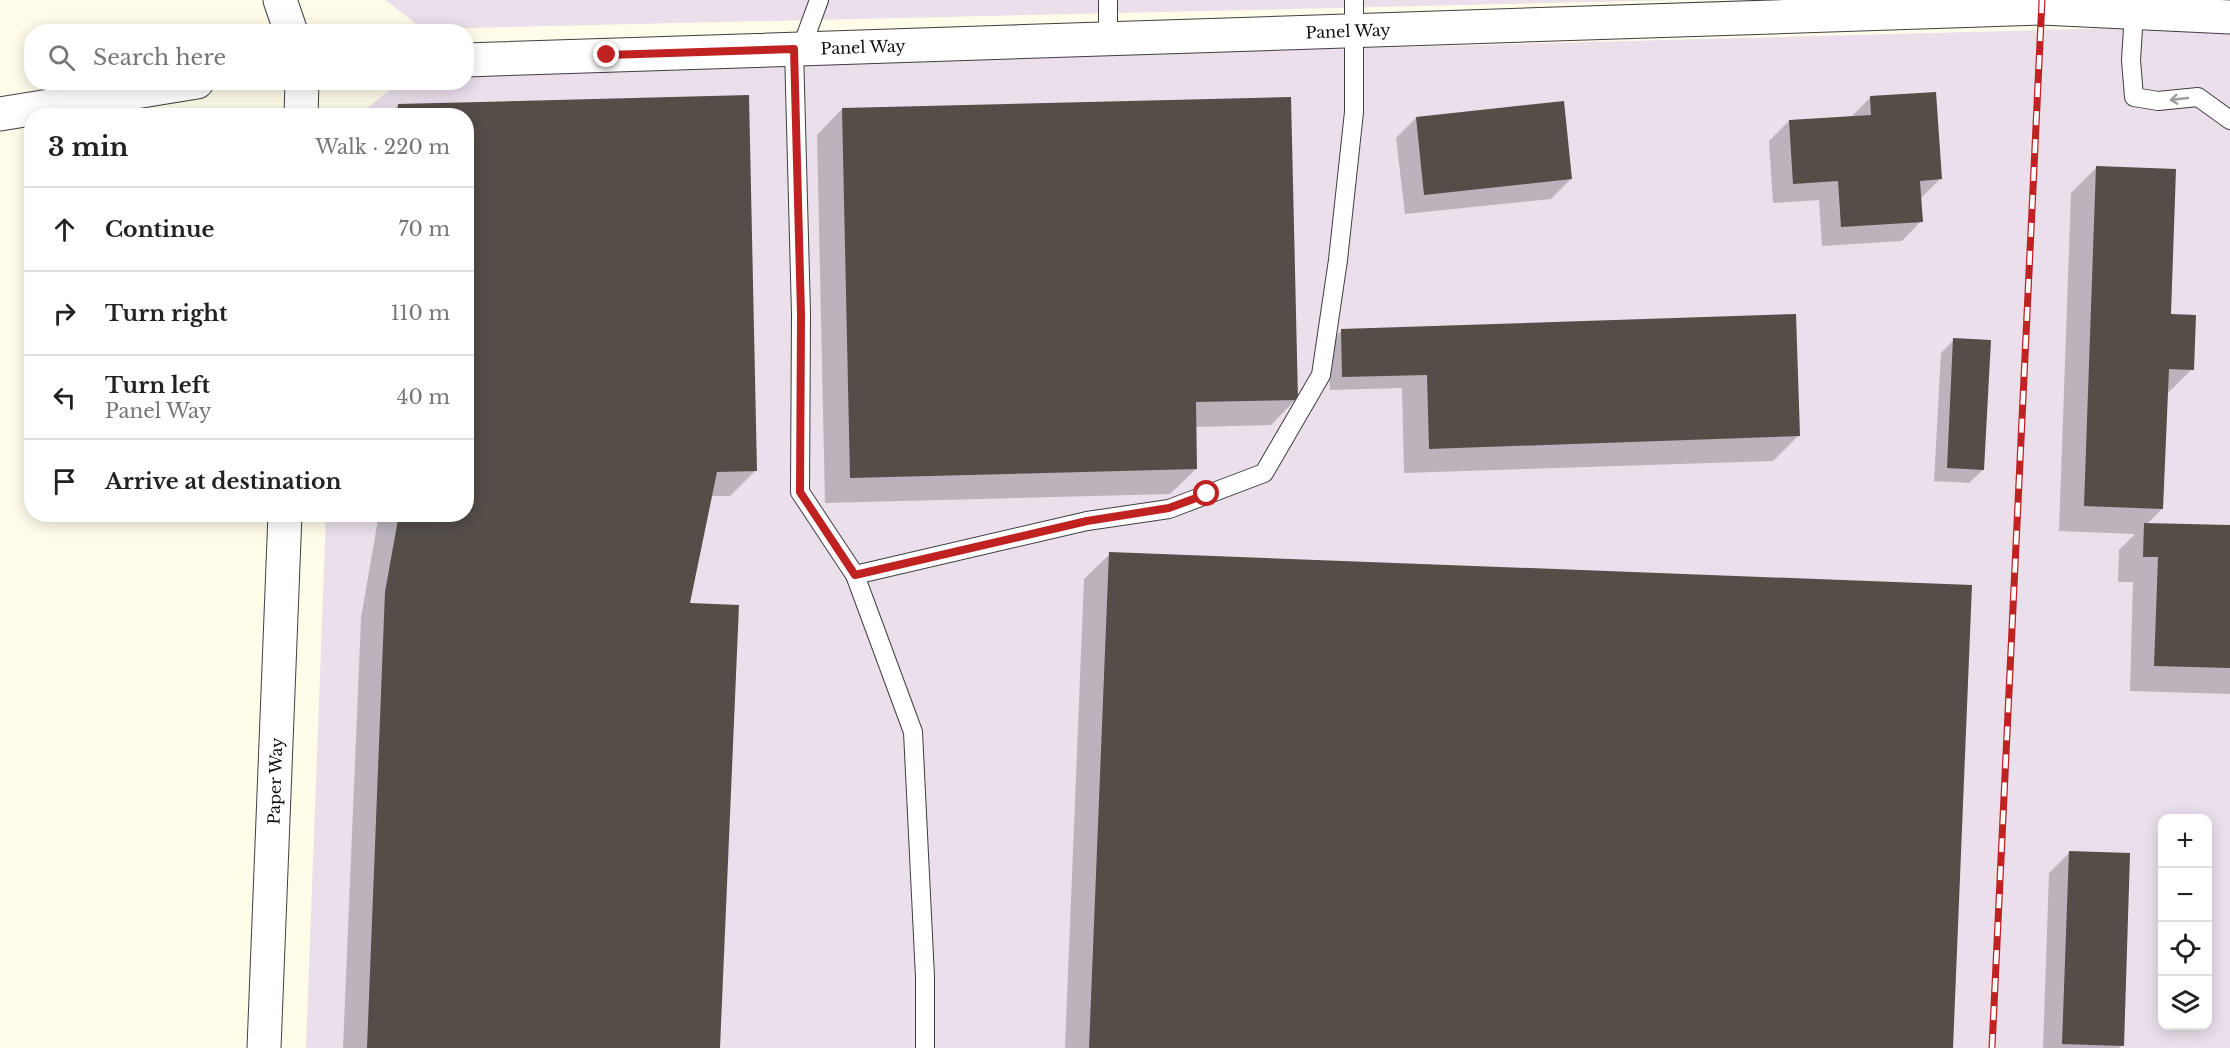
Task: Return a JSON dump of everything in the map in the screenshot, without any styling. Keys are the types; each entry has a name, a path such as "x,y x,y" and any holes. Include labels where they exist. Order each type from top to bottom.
{"street":[{"path":"280,0 288,24"},
{"name":"Panel Way","path":"474,60 1108,39 1354,15 2042,8 2230,17"},
{"path":"37,108 148,90"},
{"path":"301,108 302,90"},
{"path":"0,114 24,110"},
{"name":"Paper Way","path":"264,1048 285,522"}],"lane":[{"path":"819,0 798,49 801,314 800,492 855,575 913,732 924,965 925,1048"},
{"path":"1108,0 1108,39"},
{"path":"2133,13 2131,60 2134,97 2158,101 2198,97 2230,120"},
{"path":"855,575 1087,521 1169,508 1264,473 1321,375 1338,260 1354,112 1354,15"}],"shaded area":[{"path":"385,0 1678,0 474,28 474,24 416,24"},
{"path":"2230,25 2230,1048 306,1048 326,522 474,522 474,108 368,108 389,90 474,90 474,72"}],"building":[{"path":"1936,92 1942,179 1920,181 1923,222 1841,227 1838,181 1793,184 1789,120 1871,115 1870,96"},
{"path":"749,95 757,471 717,472 690,603 739,605 720,1048 367,1048 385,592 398,522 474,522 474,108 398,108 398,104"},
{"path":"1291,97 1298,400 1196,402 1197,469 850,478 842,108"},
{"path":"1564,101 1572,179 1424,195 1416,117"},
{"path":"2096,166 2176,169 2171,314 2196,315 2194,370 2169,369 2163,509 2084,506"},
{"path":"1796,314 1800,436 1429,449 1427,375 1342,377 1341,329"},
{"path":"1953,338 1991,340 1984,470 1947,468"},
{"path":"2144,523 2230,525 2230,668 2154,666 2158,557 2143,557"},
{"path":"1109,552 1972,585 1953,1048 1089,1048"},
{"path":"2069,851 2130,853 2124,1046 2062,1044"}],"railway":[{"path":"1992,1048 2042,0"}],"route":[{"path":"607,55 794,49 801,314 800,492 855,575 1087,521 1169,508 1207,494"}]}
